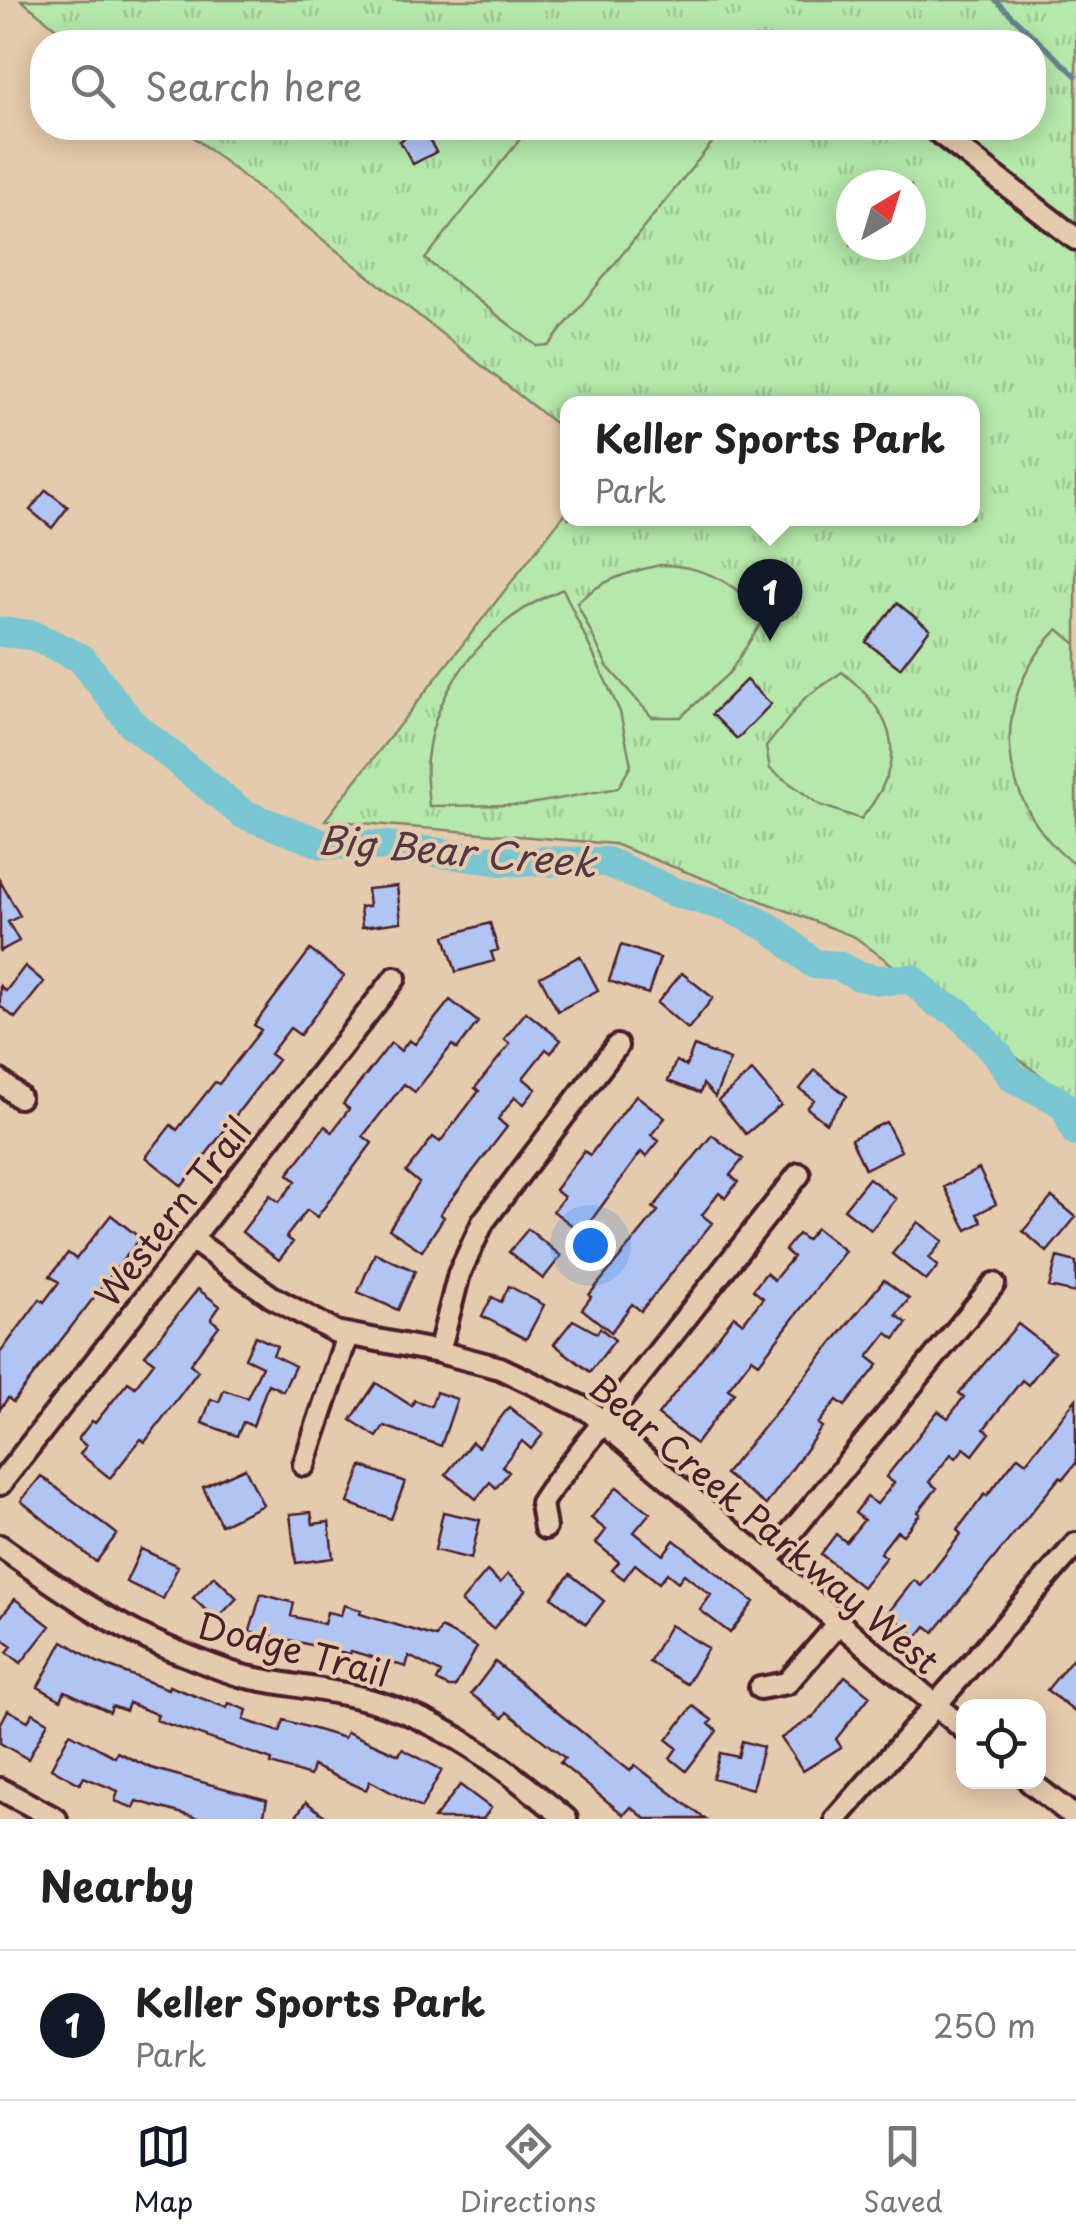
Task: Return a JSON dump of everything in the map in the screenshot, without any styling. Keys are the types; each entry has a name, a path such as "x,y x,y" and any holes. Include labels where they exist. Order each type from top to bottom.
{"street":[{"path":"948,140 1076,239"},
{"name":"Western Trail","path":"0,1484 395,978"},
{"path":"439,1352 459,1274 483,1222 618,1046"},
{"path":"0,1081 20,1097"},
{"path":"545,1528 541,1503 799,1174"},
{"name":"Bear Creek Parkway West","path":"192,1240 272,1298 347,1336 439,1352 500,1368 561,1396 604,1422 956,1722"},
{"path":"767,1562 994,1284"},
{"path":"304,1465 347,1336"},
{"path":"836,1819 1076,1544"},
{"name":"Dodge Trail","path":"0,1546 61,1590 178,1653 244,1676 386,1704 435,1724 472,1745 566,1819"},
{"path":"760,1688 786,1683 838,1624"},
{"path":"0,1789 56,1819"},
{"path":"1039,1789 1076,1818"}],"green space":[{"path":"21,0 1076,0 1076,1102 855,937 614,844 325,820 560,520 560,526 980,526 980,396 560,396 560,427 197,140 1046,140 1046,30 59,30"},
{"path":"519,140 714,140 549,345 537,346 425,259"},
{"path":"660,565 705,573 743,594 767,614 730,672 681,717 652,717 607,666 577,603 605,583"},
{"path":"563,589 620,712 631,765 618,788 525,805 429,806 426,765 432,731 455,678 492,634 514,616"},
{"path":"1058,629 1076,644 1076,866 1030,814 1010,752 1011,720 1019,688 1035,658"},
{"path":"842,672 875,706 890,741 886,778 861,819 820,805 770,769 766,747 805,698"}],"building":[{"path":"430,140 436,152 413,164 400,141"},
{"path":"46,490 68,507 52,528 30,510"},
{"path":"897,603 930,629 900,668 866,642"},
{"path":"746,680 771,704 737,739 712,714"},
{"path":"0,881 20,916 8,922 19,941 0,951"},
{"path":"397,886 401,922 362,927 360,907 369,906 367,889"},
{"path":"490,923 498,950 491,952 494,961 456,972 445,936"},
{"path":"621,945 660,958 648,994 609,981"},
{"path":"310,950 344,976 300,1035 290,1028 270,1054 278,1060 182,1186 146,1157 171,1125 177,1130 215,1082 219,1084 261,1030 254,1025"},
{"path":"580,956 598,990 558,1011 540,977"},
{"path":"25,966 44,982 15,1018 0,1006 0,986 6,991"},
{"path":"682,973 713,998 688,1029 657,1003"},
{"path":"450,1000 478,1022 457,1049 452,1045 415,1092 404,1084 363,1136 372,1143 317,1217 307,1210 286,1237 293,1242 279,1260 242,1232 270,1195 279,1202 296,1181 288,1174 325,1126 332,1132 349,1109 343,1104 391,1043 401,1051 409,1040 415,1044"},
{"path":"526,1012 561,1040 551,1053 546,1049 523,1078 536,1089 524,1104 515,1097 498,1119 507,1127 440,1214 444,1217 422,1251 389,1229 419,1183 406,1172 433,1137 440,1142 479,1091 475,1088 510,1044 504,1039"},
{"path":"694,1046 730,1060 715,1097 703,1084 700,1093 668,1081 676,1061 686,1066"},
{"path":"815,1070 847,1096 826,1123 807,1108 814,1100 800,1089"},
{"path":"752,1071 781,1105 746,1134 718,1101"},
{"path":"636,1095 665,1118 651,1135 659,1141 646,1157 641,1152 582,1233 553,1211 564,1197 555,1190 584,1151 590,1155"},
{"path":"886,1122 901,1151 865,1169 851,1139"},
{"path":"712,1135 743,1159 730,1175 738,1182 725,1198 719,1193 702,1215 712,1223 641,1311 632,1304 611,1332 582,1309 589,1295 658,1211 653,1208"},
{"path":"979,1169 996,1204 977,1214 982,1222 967,1230 944,1187"},
{"path":"869,1178 896,1199 871,1230 844,1209"},
{"path":"1052,1197 1076,1217 1047,1252 1023,1231"},
{"path":"111,1215 140,1238 13,1402 8,1398 0,1409 0,1353 40,1299 44,1302 59,1282 50,1276 68,1253 76,1259"},
{"path":"918,1222 943,1241 929,1258 938,1266 926,1281 892,1254"},
{"path":"816,1228 845,1251 759,1363 752,1358 728,1389 734,1393 696,1444 658,1415 734,1316 743,1323 763,1298 753,1290 766,1273 774,1280 793,1257 785,1250 798,1234 806,1240"},
{"path":"528,1229 561,1256 543,1279 509,1252"},
{"path":"375,1253 415,1271 398,1310 358,1292"},
{"path":"1057,1257 1076,1262 1076,1293 1049,1287"},
{"path":"884,1280 909,1299 896,1315 907,1323 895,1339 887,1333 868,1357 878,1365 845,1406 837,1400 766,1505 725,1474"},
{"path":"509,1286 544,1305 526,1339 482,1316 492,1297 501,1302"},
{"path":"198,1289 220,1306 211,1319 219,1326 190,1364 198,1371 145,1442 141,1439 110,1478 80,1454 86,1446 78,1439 128,1382 135,1387 154,1362 145,1355"},
{"path":"573,1320 597,1333 600,1328 615,1340 590,1372 554,1344"},
{"path":"1018,1324 1054,1352 1028,1385 1022,1380 984,1429 990,1433 973,1455 964,1448 956,1458 951,1454 929,1482 937,1488 920,1514 903,1535 897,1531 880,1553 886,1557 862,1587 821,1554 836,1534 846,1542 864,1520 855,1513 867,1497 877,1504 894,1483 886,1477 938,1411 948,1418 964,1397 959,1393"},
{"path":"255,1336 277,1346 273,1355 295,1366 283,1391 268,1384 253,1426 243,1422 237,1436 202,1423 211,1399 219,1402 224,1390 247,1398 262,1366 245,1358"},
{"path":"376,1383 412,1406 414,1400 431,1406 436,1392 457,1399 441,1446 384,1426 377,1437 351,1420"},
{"path":"1076,1399 1076,1463 1063,1479 1060,1477 934,1632 926,1626 917,1637 888,1613 914,1580 921,1586 961,1534 957,1530 985,1494 1018,1456 1026,1462"},
{"path":"509,1407 543,1434 531,1449 522,1441 502,1466 509,1472 496,1488 490,1482 476,1499 446,1474 472,1442 478,1447"},
{"path":"362,1466 405,1482 391,1519 348,1503"},
{"path":"245,1468 263,1505 221,1525 203,1487"},
{"path":"41,1476 117,1534 96,1562 21,1501"},
{"path":"617,1487 650,1513 634,1532 663,1555 674,1540 754,1602 730,1633 700,1610 711,1595 684,1574 678,1582 667,1573 659,1583 635,1564 624,1579 612,1570 619,1562 596,1543 606,1530 591,1518"},
{"path":"311,1512 313,1524 329,1522 333,1558 296,1563 290,1514"},
{"path":"443,1512 480,1520 471,1559 435,1550"},
{"path":"141,1549 178,1566 163,1599 126,1582"},
{"path":"487,1571 500,1583 508,1574 526,1590 493,1629 461,1602"},
{"path":"570,1574 604,1601 586,1624 552,1597"},
{"path":"214,1576 237,1598 216,1620 193,1598"},
{"path":"261,1594 294,1603 291,1616 324,1624 327,1612 341,1615 344,1605 361,1610 360,1614 436,1637 441,1628 477,1647 455,1687 449,1687 437,1681 441,1673 409,1656 406,1667 351,1651 350,1654 250,1631"},
{"path":"15,1599 50,1626 21,1663 7,1652 12,1646 0,1637 0,1618"},
{"path":"670,1625 708,1648 687,1684 649,1662"},
{"path":"63,1641 97,1662 168,1689 169,1686 227,1708 229,1703 247,1710 244,1720 280,1732 284,1720 344,1738 347,1732 399,1755 402,1749 442,1770 421,1808 370,1781 366,1790 313,1766 310,1776 271,1764 272,1760 156,1720 158,1715 129,1703 126,1711 112,1706 110,1712 65,1691 61,1700 38,1687"},
{"path":"1076,1654 1076,1713 1047,1690"},
{"path":"495,1662 630,1771 635,1765 705,1819 646,1819 631,1807 624,1815 560,1763 565,1758 507,1712 503,1718 471,1694"},
{"path":"845,1676 870,1696 836,1739 841,1747 803,1771 781,1738 813,1717"},
{"path":"693,1706 712,1720 709,1724 717,1731 686,1771 670,1758 677,1748 667,1740"},
{"path":"8,1710 28,1721 33,1713 48,1722 28,1759 0,1743 0,1725"},
{"path":"70,1733 115,1757 117,1752 151,1768 267,1800 263,1819 201,1819 137,1801 134,1808 115,1801 118,1791 84,1777 80,1784 51,1768"},
{"path":"742,1741 763,1747 752,1789 713,1778 720,1753 738,1757"},
{"path":"460,1785 491,1808 483,1819 434,1819"},
{"path":"306,1802 329,1819 294,1819"}],"waterway":[{"path":"995,0 1027,30"},
{"path":"1046,48 1076,76"},
{"name":"Big Bear Creek","path":"0,632 32,635 81,658 131,723 243,814 323,844 390,846 500,861 607,862 674,892 728,907 772,929 814,964 838,966 879,980 912,979 936,1002 958,1012 998,1055 1012,1077 1066,1108 1076,1132"}],"place":[{"name":"Keller Sports Park","path":"770,641"}]}
